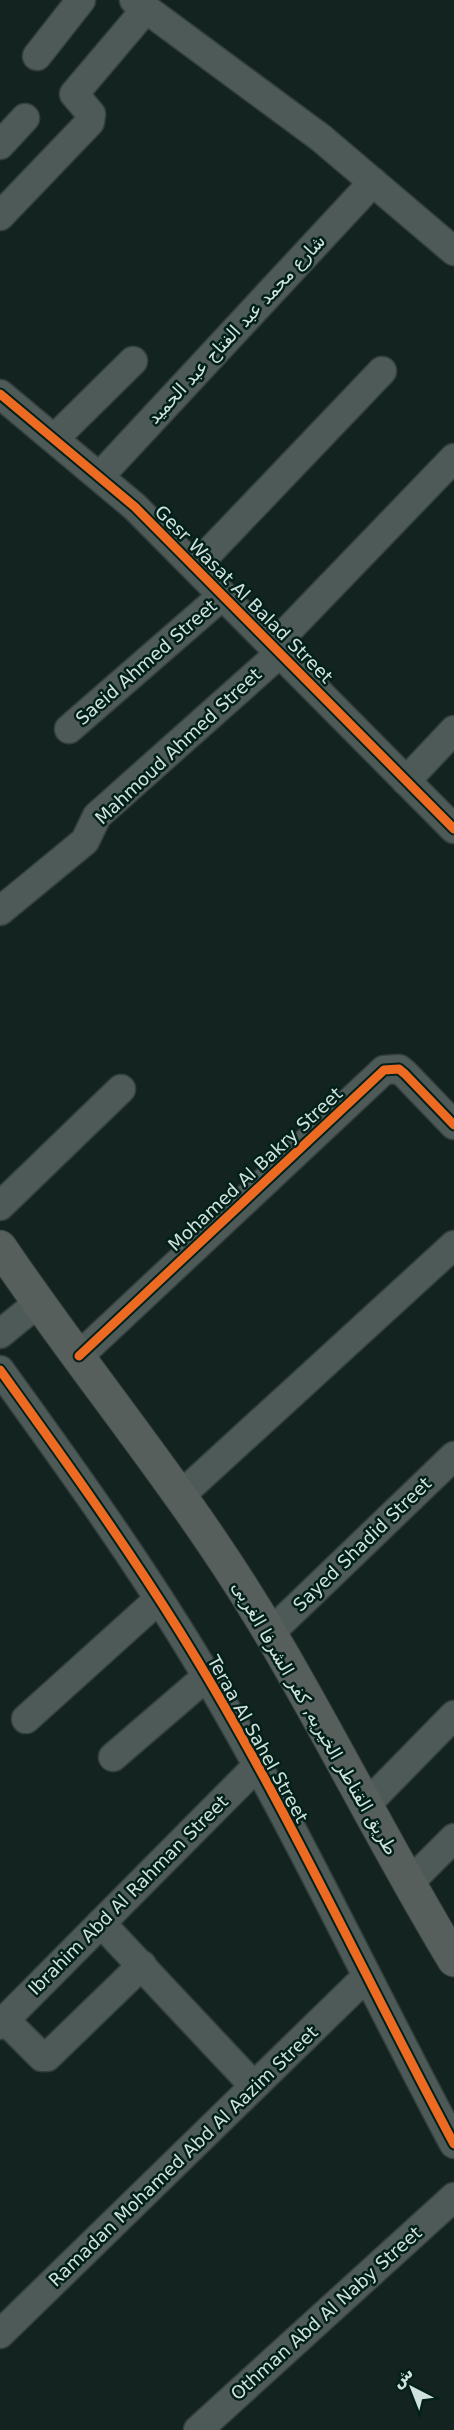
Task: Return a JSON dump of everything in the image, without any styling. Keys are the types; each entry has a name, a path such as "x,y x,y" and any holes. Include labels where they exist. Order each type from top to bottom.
{"street":[{"path":"37,56 81,0"},
{"path":"0,216 90,122 92,114 74,94 140,5 321,138 454,251"},
{"path":"0,145 25,118"},
{"name":"شارع محمد عبد الفتاح عبد الحميد","path":"100,476 373,182"},
{"path":"55,438 132,360"},
{"path":"195,567 382,370"},
{"name":"Gesr Wasat Al Balad Street","path":"0,394 100,476 195,567 454,829"},
{"name":"Mahmoud Ahmed Street","path":"0,911 85,841 97,816 276,649 454,458"},
{"name":"Saeid Ahmed Street","path":"69,729 223,595"},
{"path":"406,781 454,730"},
{"name":"Mohamed Al Bakry Street","path":"79,1356 384,1070 392,1068 405,1074 454,1125"},
{"path":"0,1206 121,1089"},
{"path":"182,1496 454,1245"},
{"name":"طريق القناطر الخيريه, كفر الشرفا الغربى","path":"0,1247 38,1303 182,1496 270,1633 409,1883 452,1951"},
{"path":"0,1334 38,1303"},
{"name":"Teraa Al Sahel Street","path":"0,1370 86,1488 159,1599 206,1677 257,1766 454,2144"},
{"name":"Sayed Shadid Street","path":"270,1633 454,1456"},
{"path":"26,1719 159,1599"},
{"path":"113,1757 206,1677"},
{"path":"365,1806 454,1715"},
{"name":"Ibrahim Abd Al Rahman Street","path":"3,2022 257,1766"},
{"path":"409,1883 454,1838"},
{"path":"101,1923 254,2086"},
{"path":"3,2022 42,2057 47,2057 142,1965"},
{"name":"Ramadan Mohamed Abd Al Aazim Street","path":"0,2334 366,1977"},
{"name":"Othman Abd Al Naby Street","path":"198,2430 454,2197"}],"cycle path":[{"path":"0,394 135,507 454,829"},
{"path":"79,1356 384,1070 399,1069 454,1125"},
{"path":"0,1370 137,1565 217,1694 288,1821 454,2144"}]}
